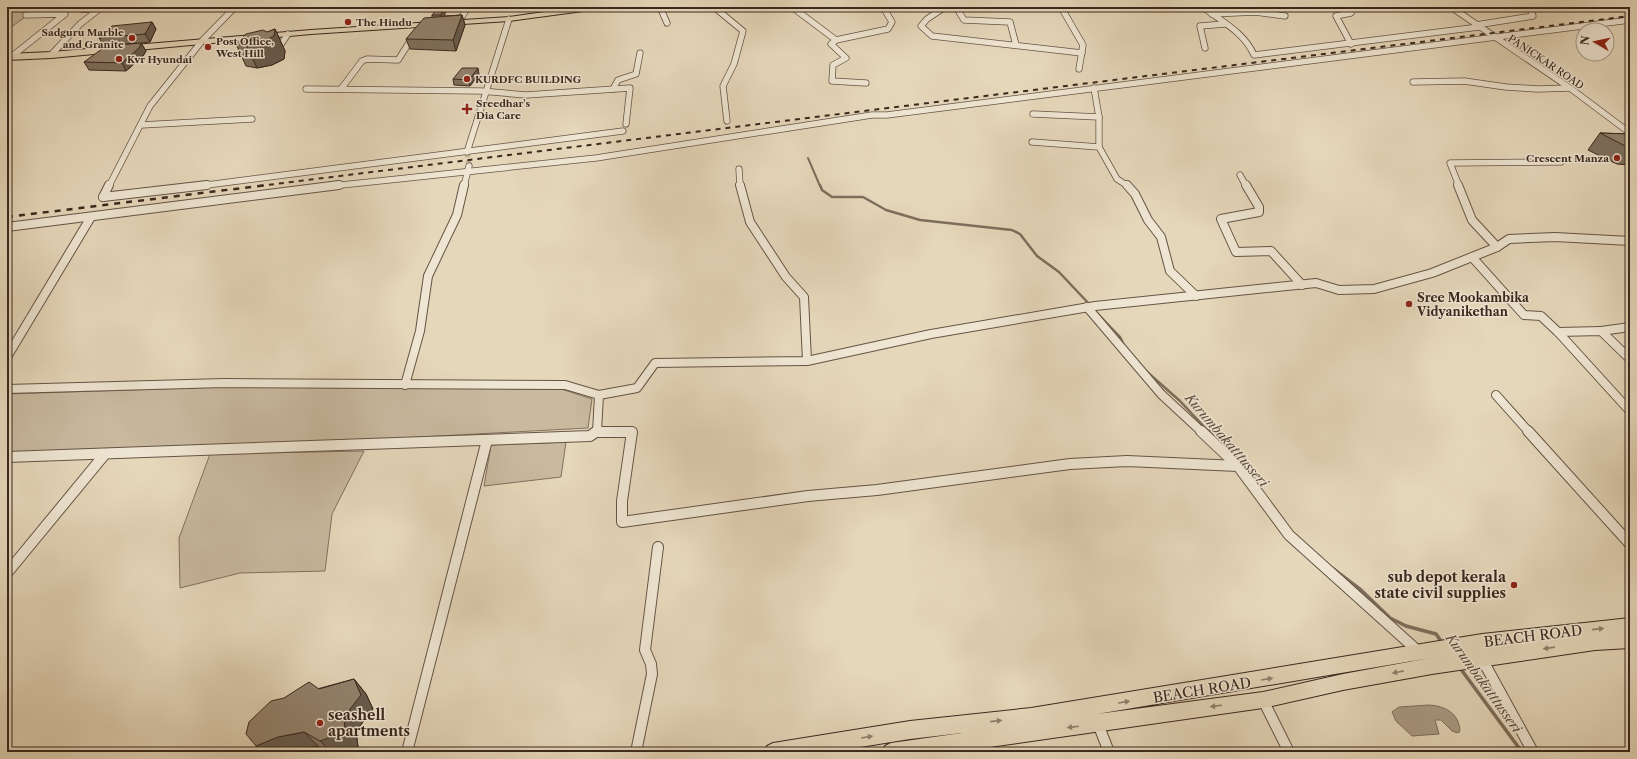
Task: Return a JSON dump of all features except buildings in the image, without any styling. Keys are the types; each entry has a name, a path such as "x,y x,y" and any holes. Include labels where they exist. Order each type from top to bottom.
{"main road":[{"path":"9,57 51,55 288,34 509,20 598,7"},
{"name":"BEACH ROAD","path":"773,752 910,730 1031,717 1428,657 1462,646 1630,624"},
{"path":"894,752 1000,736 1098,724 1210,706 1263,700 1343,682 1428,657 1477,659 1595,642 1630,640"}],"street":[{"path":"235,7 202,41 150,106 103,197 468,152 622,131"},
{"path":"458,23 468,7"},
{"path":"660,7 667,23"},
{"path":"714,7 743,31 734,64 723,86 727,120"},
{"path":"792,7 836,40"},
{"path":"866,83 832,81 833,65 846,58 831,44 836,40 888,29 892,22 883,7"},
{"path":"945,7 927,19 921,26 932,36 1082,53"},
{"path":"956,7 964,20 1010,22 1016,45"},
{"path":"1061,7 1083,45 1079,69"},
{"path":"1203,7 1225,24 1237,31 1252,47 1254,55 1351,44 1478,26 1533,16 1534,15 1529,7"},
{"path":"1241,7 1245,12"},
{"path":"1344,7 1351,12 1348,15 1336,16 1351,44"},
{"name":"PANICKAR ROAD","path":"1450,7 1570,88 1630,133"},
{"path":"51,55 80,24 98,10 81,9"},
{"path":"1212,14 1245,12 1285,16"},
{"path":"9,57 65,14 26,15"},
{"path":"468,152 509,20"},
{"path":"7,227 467,169 596,158 872,115 1630,20"},
{"path":"1204,48 1200,26 1225,24"},
{"path":"341,89 362,61 367,59 398,60 420,26"},
{"path":"277,50 288,34"},
{"path":"614,89 618,80 636,74 640,53"},
{"path":"1413,82 1464,81 1506,88 1570,88"},
{"path":"306,89 486,92 526,95 630,88 626,124"},
{"path":"1094,88 1099,117 1099,147 1111,171 1117,179 1126,183 1135,194 1148,220 1161,237 1170,271 1196,296"},
{"path":"1033,114 1041,113 1099,117"},
{"path":"141,125 252,119"},
{"path":"1032,142 1099,147"},
{"path":"1497,247 1472,220 1450,163 1561,162"},
{"path":"405,385 420,331 428,276 457,215 467,169"},
{"path":"739,169 740,187 750,222 786,277 804,297 806,361"},
{"path":"1240,175 1259,207 1259,212 1253,215 1230,216 1221,219 1233,247 1236,252 1271,251 1302,285"},
{"path":"7,357 91,217"},
{"path":"7,389 224,383 565,385 584,392 599,395 636,388 655,363 806,361 931,334 1087,307 1316,283 1339,290 1374,289 1432,273 1497,247 1510,239 1555,237 1630,241"},
{"path":"1472,257 1524,315 1541,316 1558,332 1628,409"},
{"path":"1087,307 1161,394 1238,466 1289,535 1428,657"},
{"path":"1558,332 1601,330 1630,326"},
{"path":"1601,330 1630,358"},
{"path":"597,432 599,395"},
{"path":"1496,395 1630,544"},
{"path":"7,457 590,436 597,432 632,432 622,501 622,522 808,496 877,490 1070,464 1127,461 1238,466"},
{"path":"407,752 487,440"},
{"path":"7,573 105,454"},
{"path":"636,752 652,674 651,664 645,650 658,547"},
{"path":"1477,659 1533,752"},
{"path":"1263,700 1289,752"},
{"path":"1098,724 1110,752"}],"shaded area":[{"path":"7,7 39,7 7,30"},
{"path":"221,387 561,389 592,399 588,428 346,441 7,453 7,394"},
{"path":"566,442 561,477 484,486 491,445"},
{"path":"364,451 332,514 325,571 240,573 180,588 179,538 210,454"},
{"path":"1429,705 1446,709 1454,715 1457,719 1460,731 1458,733 1452,731 1441,720 1435,720 1439,734 1412,736 1396,721 1392,712 1399,707"}],"waterway":[{"name":"Kurumbakatttusseri","path":"808,158 820,186"},
{"name":"Kurumbakatttusseri","path":"820,185 822,190 832,197 863,197 886,210 920,220 1012,230 1020,234 1037,256 1059,272 1091,306"},
{"name":"Kurumbakatttusseri","path":"1097,313 1120,337 1125,347"},
{"name":"Kurumbakatttusseri","path":"1146,371 1180,401 1209,432"},
{"name":"Kurumbakatttusseri","path":"1209,431 1212,435"},
{"name":"Kurumbakatttusseri","path":"1332,568 1361,590 1390,618 1406,626 1436,634 1443,644"},
{"name":"Kurumbakatttusseri","path":"1460,668 1522,752"}],"tunnel":[{"path":"467,152 469,166"}],"railway":[{"path":"259,186 1630,16"},
{"path":"7,217 267,185"}],"place":[{"name":"The Hindu","path":"348,22"},
{"name":"Sadguru Marble and Granite","path":"132,38"},
{"name":"Post Office, West Hill","path":"208,47"},
{"name":"Kvr Hyundai","path":"119,59"},
{"name":"KURDFC BUILDING","path":"467,79"},
{"name":"Sreedhar's Dia Care","path":"467,109"},
{"name":"Crescent Manza","path":"1617,158"},
{"name":"Sree Mookambika Vidyanikethan","path":"1409,304"},
{"name":"sub depot kerala state civil supplies","path":"1514,585"},
{"name":"seashell apartments","path":"320,723"}]}
